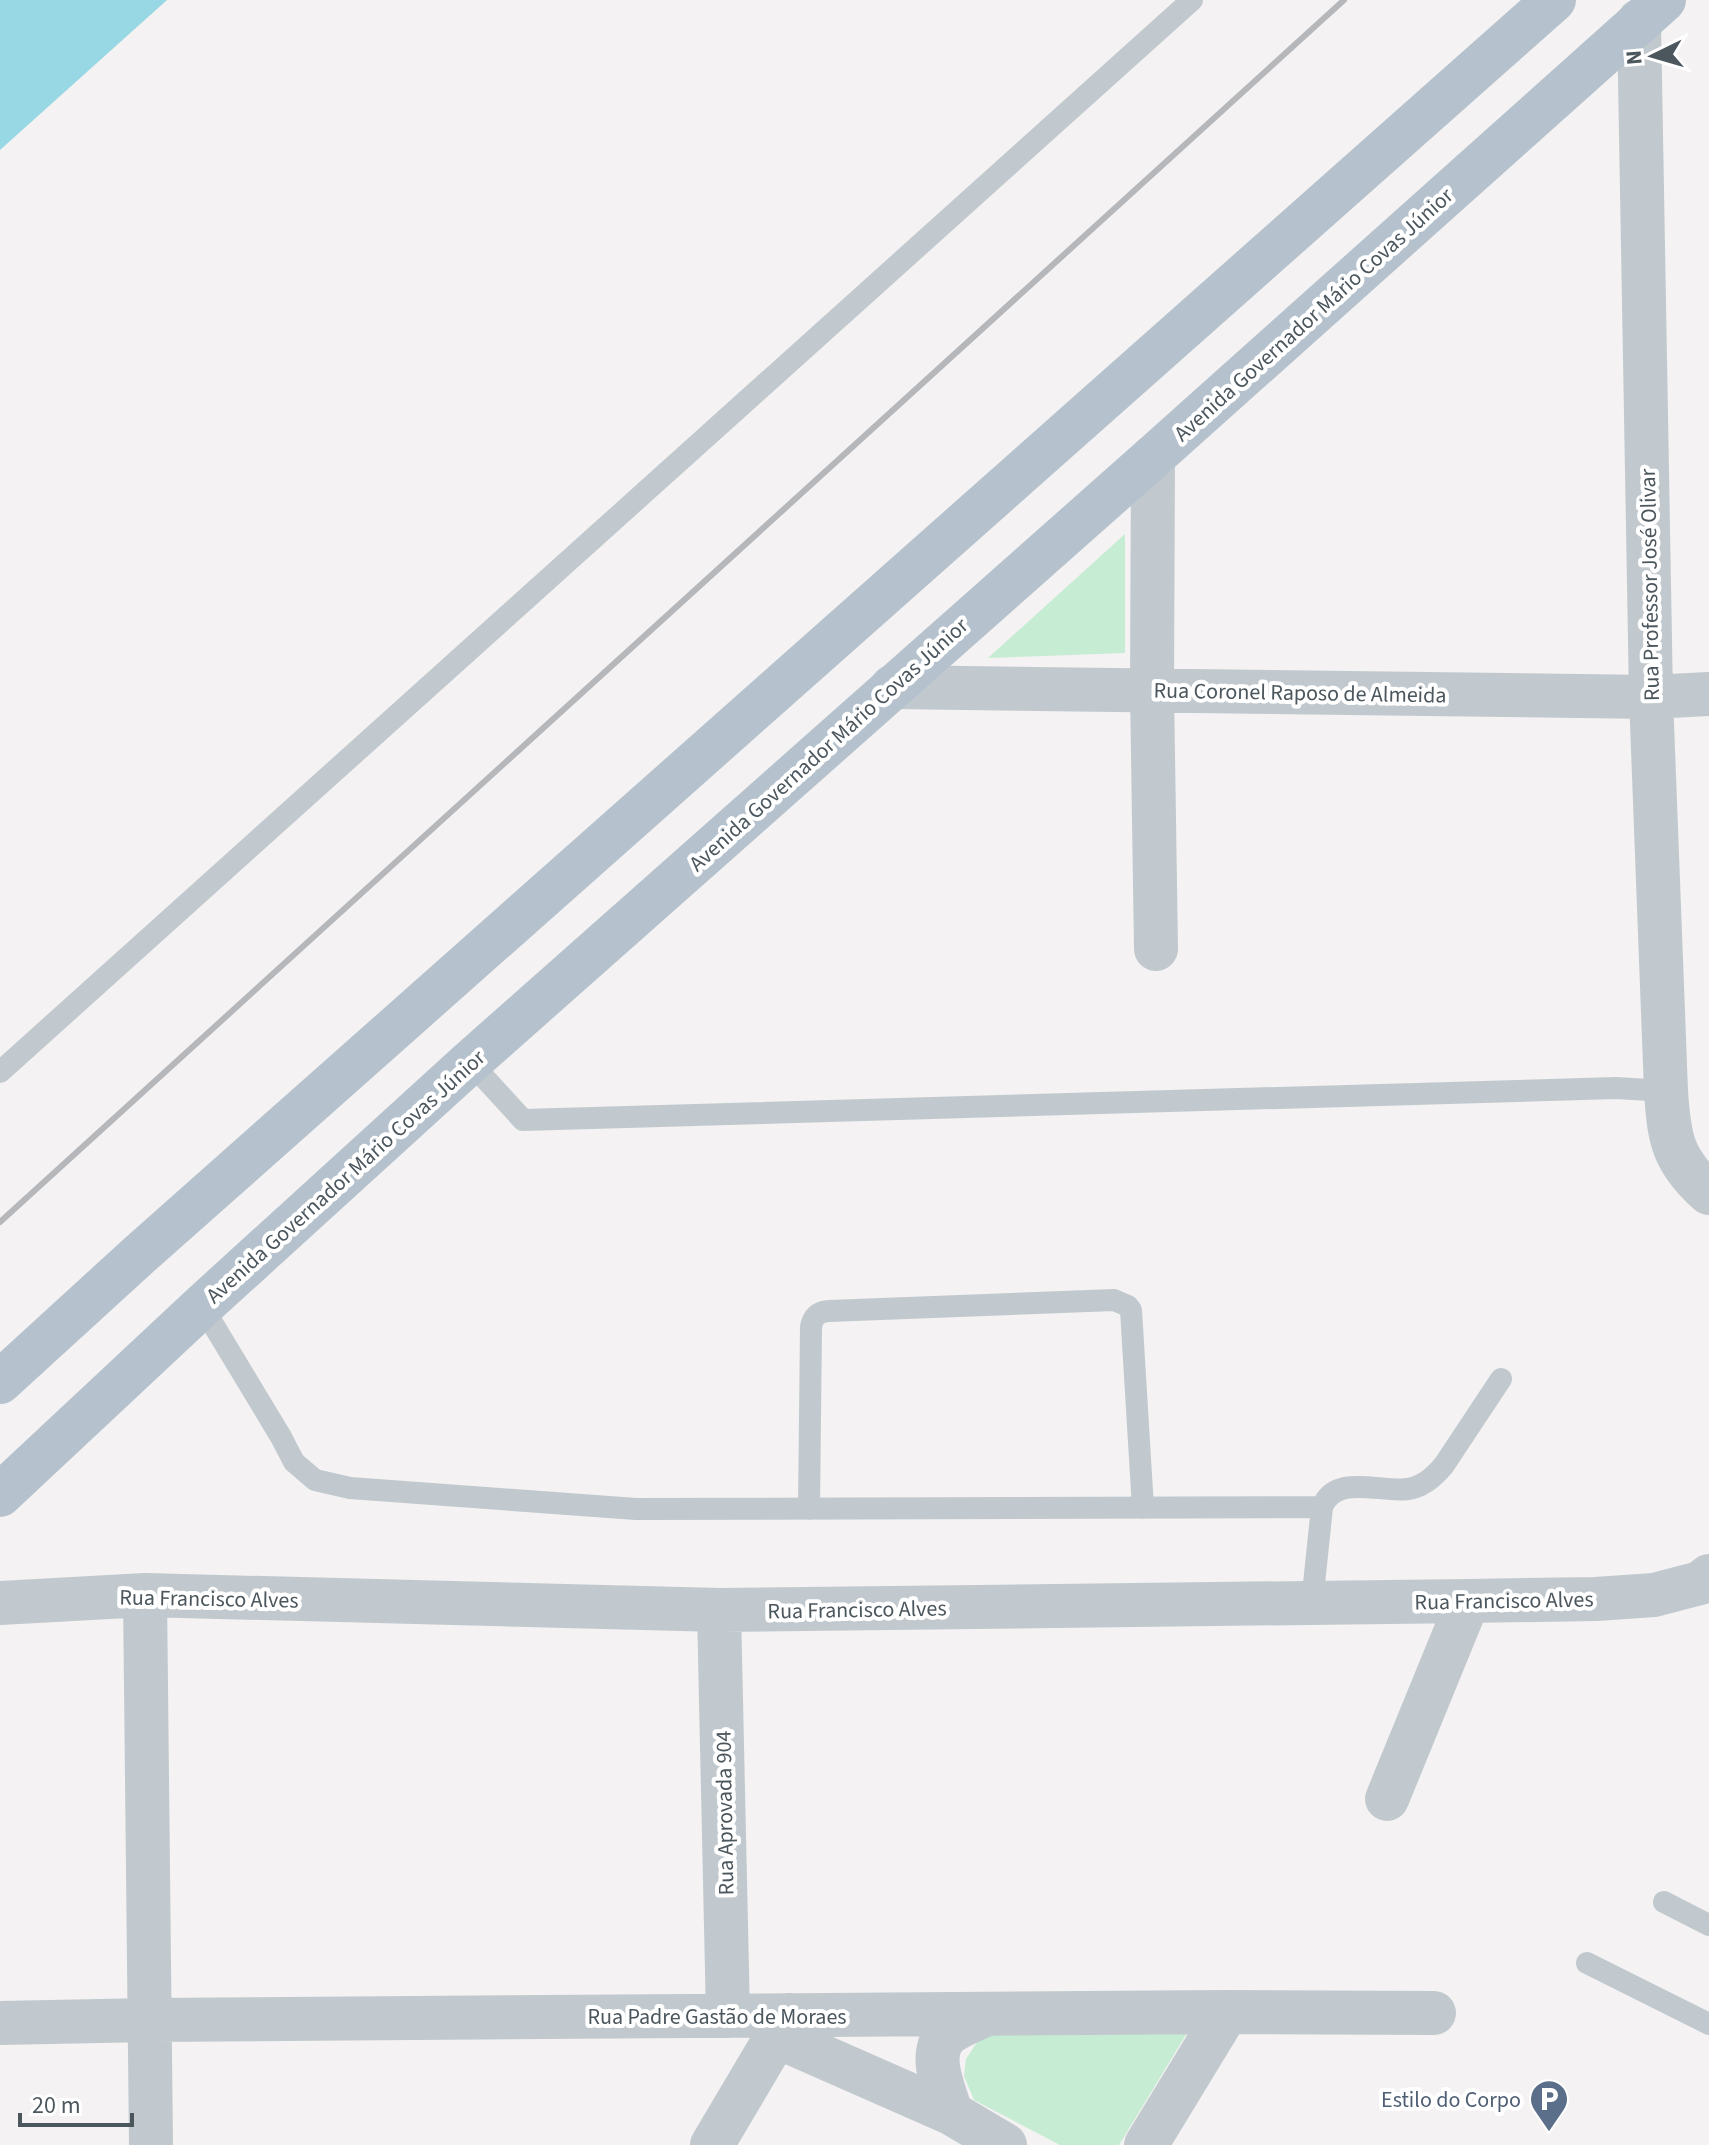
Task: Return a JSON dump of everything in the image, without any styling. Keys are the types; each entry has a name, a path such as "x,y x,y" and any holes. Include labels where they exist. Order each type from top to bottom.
{"main road":[{"path":"0,1382 139,1255 1554,0"},
{"name":"Avenida Governador Mário Covas Júnior","path":"0,1495 470,1062 1651,11"}],"street":[{"name":"Rua Professor José Olivar","path":"1651,11 1651,697 1666,1091 1668,1123 1674,1147 1683,1165 1709,1193"},
{"path":"1153,457 1152,690 1156,949"},
{"name":"Rua Coronel Raposo de Almeida","path":"892,687 1651,697 1709,694"},
{"name":"Rua Francisco Alves","path":"0,1603 145,1595 719,1610 1596,1599 1654,1595 1700,1583 1709,1576"},
{"path":"145,1595 151,2145"},
{"path":"1387,1799 1468,1601"},
{"name":"Rua Aprovada 904","path":"719,1610 728,2016"},
{"path":"1146,2145 1227,2012"},
{"name":"Rua Padre Gastão de Moraes","path":"0,2023 728,2016 782,2026 987,2014 1434,2013"},
{"path":"951,2113 939,2074 937,2052 949,2032 987,2014"},
{"path":"712,2145 782,2026 951,2113 1005,2145"}],"lane":[{"path":"0,1072 1192,0"},
{"path":"470,1062 523,1120 1600,1089 1666,1091"},
{"path":"809,1509 811,1327 817,1314 829,1311 1114,1300 1131,1310 1143,1508"},
{"path":"202,1306 294,1462 315,1480 350,1488 636,1509 1322,1507"},
{"path":"1312,1603 1325,1500 1342,1487 1408,1489 1427,1482 1444,1465 1501,1379"},
{"path":"1664,1902 1709,1925"},
{"path":"1587,1963 1709,2024"}],"green space":[{"path":"1125,534 1125,653 988,658"},
{"path":"995,2032 1187,2033 1119,2145 1060,2145 974,2100 964,2076 966,2059 977,2042"}],"water":[{"path":"0,0 167,0 0,150"}],"railway":[{"path":"0,1222 1344,0"}],"place":[{"name":"Estilo do Corpo","path":"1549,2133"}]}
